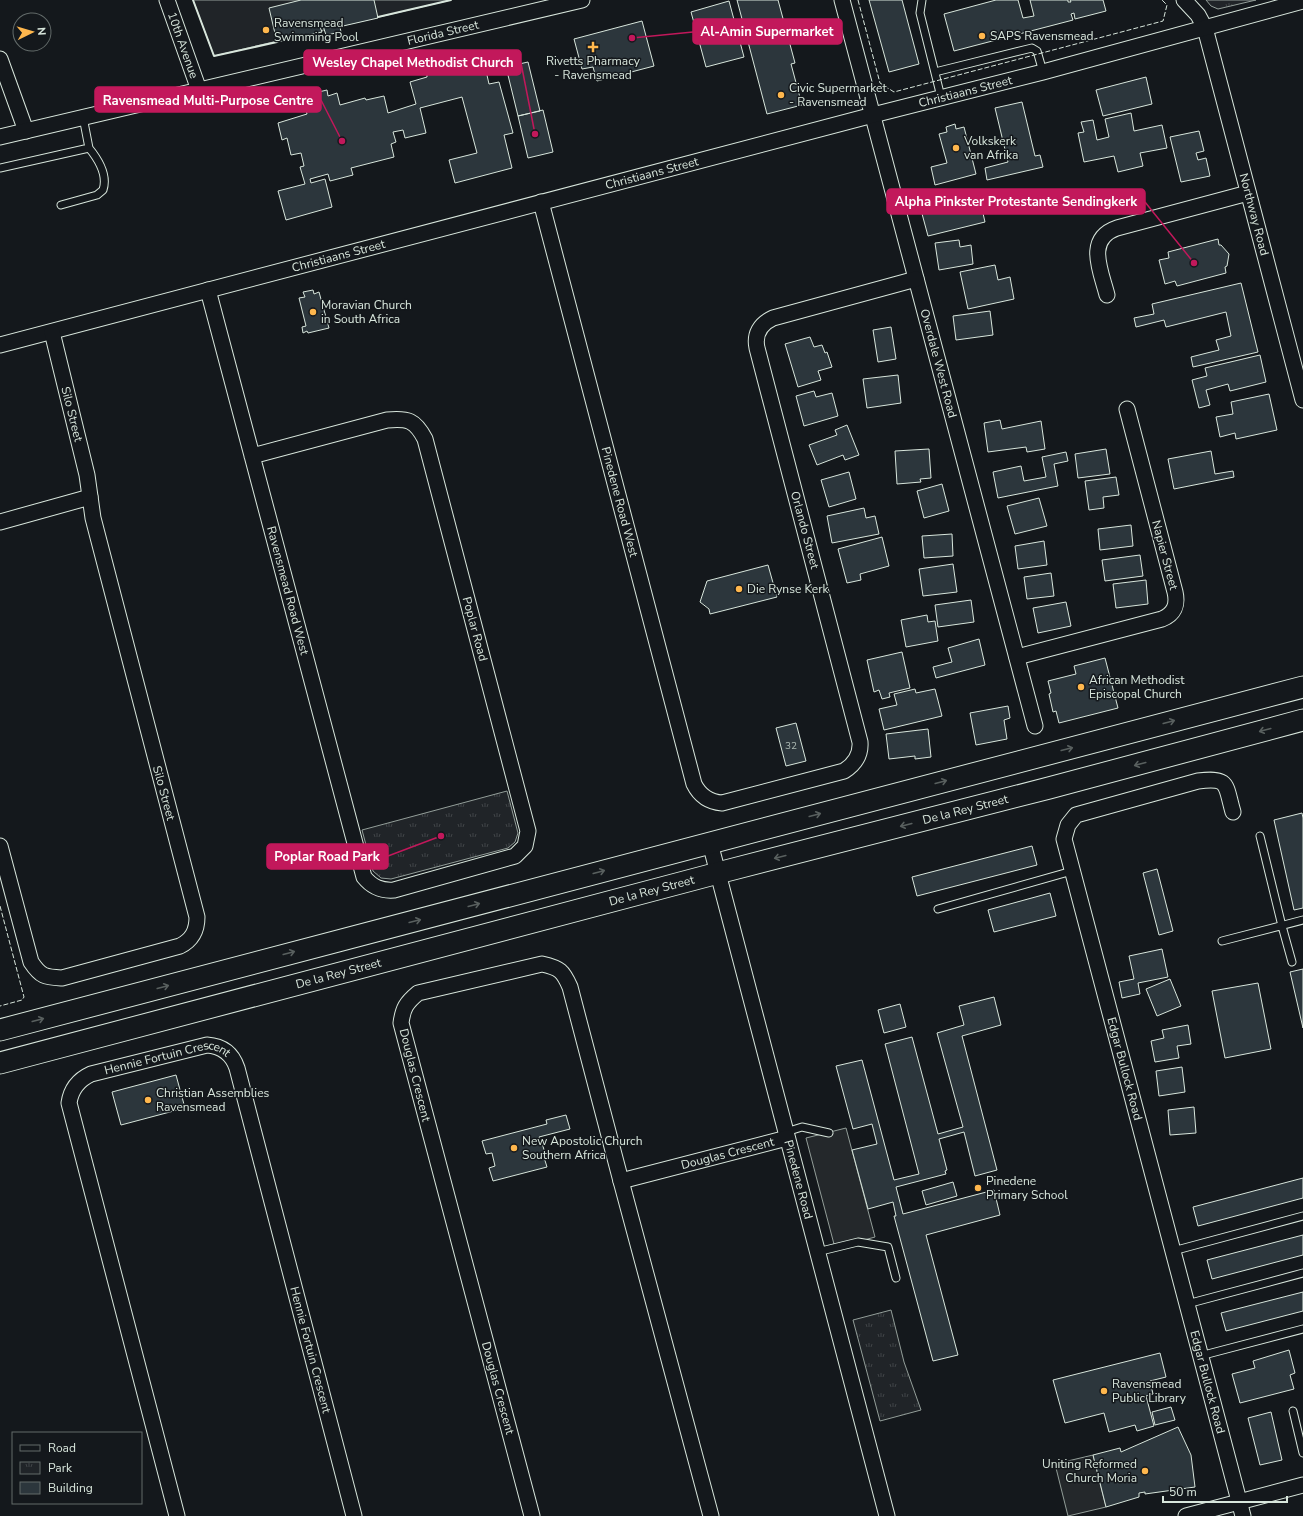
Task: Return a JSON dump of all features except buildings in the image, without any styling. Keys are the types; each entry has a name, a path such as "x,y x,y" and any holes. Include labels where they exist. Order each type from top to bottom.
{"main road":[{"path":"0,1030 1303,687"},
{"name":"De la Rey Street","path":"0,1063 1303,720"}],"street":[{"name":"10th Avenue","path":"167,0 200,90"},
{"name":"Florida Street","path":"0,137 200,90 548,4 582,0"},
{"name":"Overdale West Road","path":"842,0 1035,726"},
{"name":"Northway Road","path":"1184,0 1198,15 1205,28 1303,400"},
{"name":"Christiaans Street","path":"0,345 941,97 1043,72 1303,1"},
{"path":"0,59 26,131"},
{"path":"1107,295 1097,257 1099,244 1106,234 1117,228 1248,193"},
{"name":"Pinedene Road West","path":"541,202 694,784 700,794 705,798"},
{"name":"Orlando Street","path":"705,798 710,801 722,803 844,771 858,758 861,747 757,348 756,336 758,330 767,321 773,318 916,279"},
{"name":"Ravensmead Road West","path":"208,290 361,870 368,883 374,887"},
{"name":"Silo Street","path":"0,846 31,962 37,972 44,976 62,978 180,946 191,939 196,928 196,917 93,518 87,475 52,332"},
{"name":"Napier Street","path":"1017,657 1162,619 1171,614 1174,609 1176,598 1127,409"},
{"name":"Poplar Road","path":"252,456 387,420 400,419 412,421 419,428 425,439 528,831 525,846 515,856 394,890 374,887"},
{"path":"0,522 90,497"},
{"name":"Edgar Bullock Road","path":"1232,812 1226,785 1221,781 1213,779 1198,781 1076,815 1068,825 1064,839 1241,1509"},
{"name":"Pinedene Road","path":"710,843 887,1516"},
{"name":"Douglas Crescent","path":"532,1516 401,1023 403,1010 409,1000 418,993 542,964 555,966 565,975 570,987 712,1516"},
{"name":"Hennie Fortuin Crescent","path":"177,1516 69,1103 72,1090 77,1083 91,1074 207,1045 220,1048 227,1052 237,1068 354,1516"},
{"name":"Douglas Crescent","path":"621,1181 786,1135"},
{"path":"1186,1516 1241,1509 1303,1485"}],"lane":[{"path":"922,0 920,13 941,97"},
{"path":"935,72 1032,48 1037,51 1043,72"},
{"path":"61,204 98,195 103,190 104,180 99,160 89,148 83,117"},
{"path":"0,168 89,148"},
{"path":"1260,836 1292,962"},
{"path":"938,909 1072,871"},
{"path":"1222,941 1303,920"},
{"path":"786,1135 802,1127 829,1132"},
{"path":"1173,1251 1303,1216"},
{"path":"817,1252 858,1242 888,1247 896,1278"},
{"path":"1187,1304 1303,1273"},
{"path":"1200,1356 1303,1329"},
{"path":"1293,1411 1303,1453"}],"green space":[{"name":"Ravensmead Swimming Pool","path":"193,0 451,0 214,56"},
{"path":"1206,0 1256,0 1218,9 1211,6"},
{"path":"507,791 518,833 515,842 508,848 391,879 381,878 373,871 362,830"},
{"path":"891,1310 904,1362 921,1410 880,1421 853,1320"}],"shaded area":[{"path":"846,1128 875,1237 835,1248 806,1138"},
{"path":"1093,1455 1106,1507 1068,1516 1055,1464"}],"fence":[{"path":"858,0 880,83 894,92 1163,21 1167,5 1162,0"},
{"path":"0,906 24,997 22,1000 0,1006"}],"wall":[{"path":"193,0 214,56 277,42"},
{"path":"378,17 451,0"}],"place":[{"name":"Ravensmead Swimming Pool","path":"266,30"},
{"name":"SAPS Ravensmead","path":"982,36"},
{"name":"Al-Amin Supermarket","path":"632,38"},
{"name":"Rivetts Pharmacy - Ravensmead","path":"593,47"},
{"name":"Civic Supermarket - Ravensmead","path":"781,95"},
{"name":"Wesley Chapel Methodist Church","path":"535,134"},
{"name":"Ravensmead Multi-Purpose Centre","path":"342,141"},
{"name":"Volkskerk van Afrika","path":"956,148"},
{"name":"Alpha Pinkster Protestante Sendingkerk","path":"1194,263"},
{"name":"Moravian Church in South Africa","path":"313,312"},
{"name":"Die Rynse Kerk","path":"739,589"},
{"name":"African Methodist Episcopal Church","path":"1081,687"},
{"name":"Poplar Road Park","path":"441,836"},
{"name":"Christian Assemblies Ravensmead","path":"148,1100"},
{"name":"New Apostolic Church Southern Africa","path":"514,1148"},
{"name":"Pinedene Primary School","path":"978,1188"},
{"name":"Ravensmead Public Library","path":"1104,1391"},
{"name":"Uniting Reformed Church Moria","path":"1145,1471"}]}
